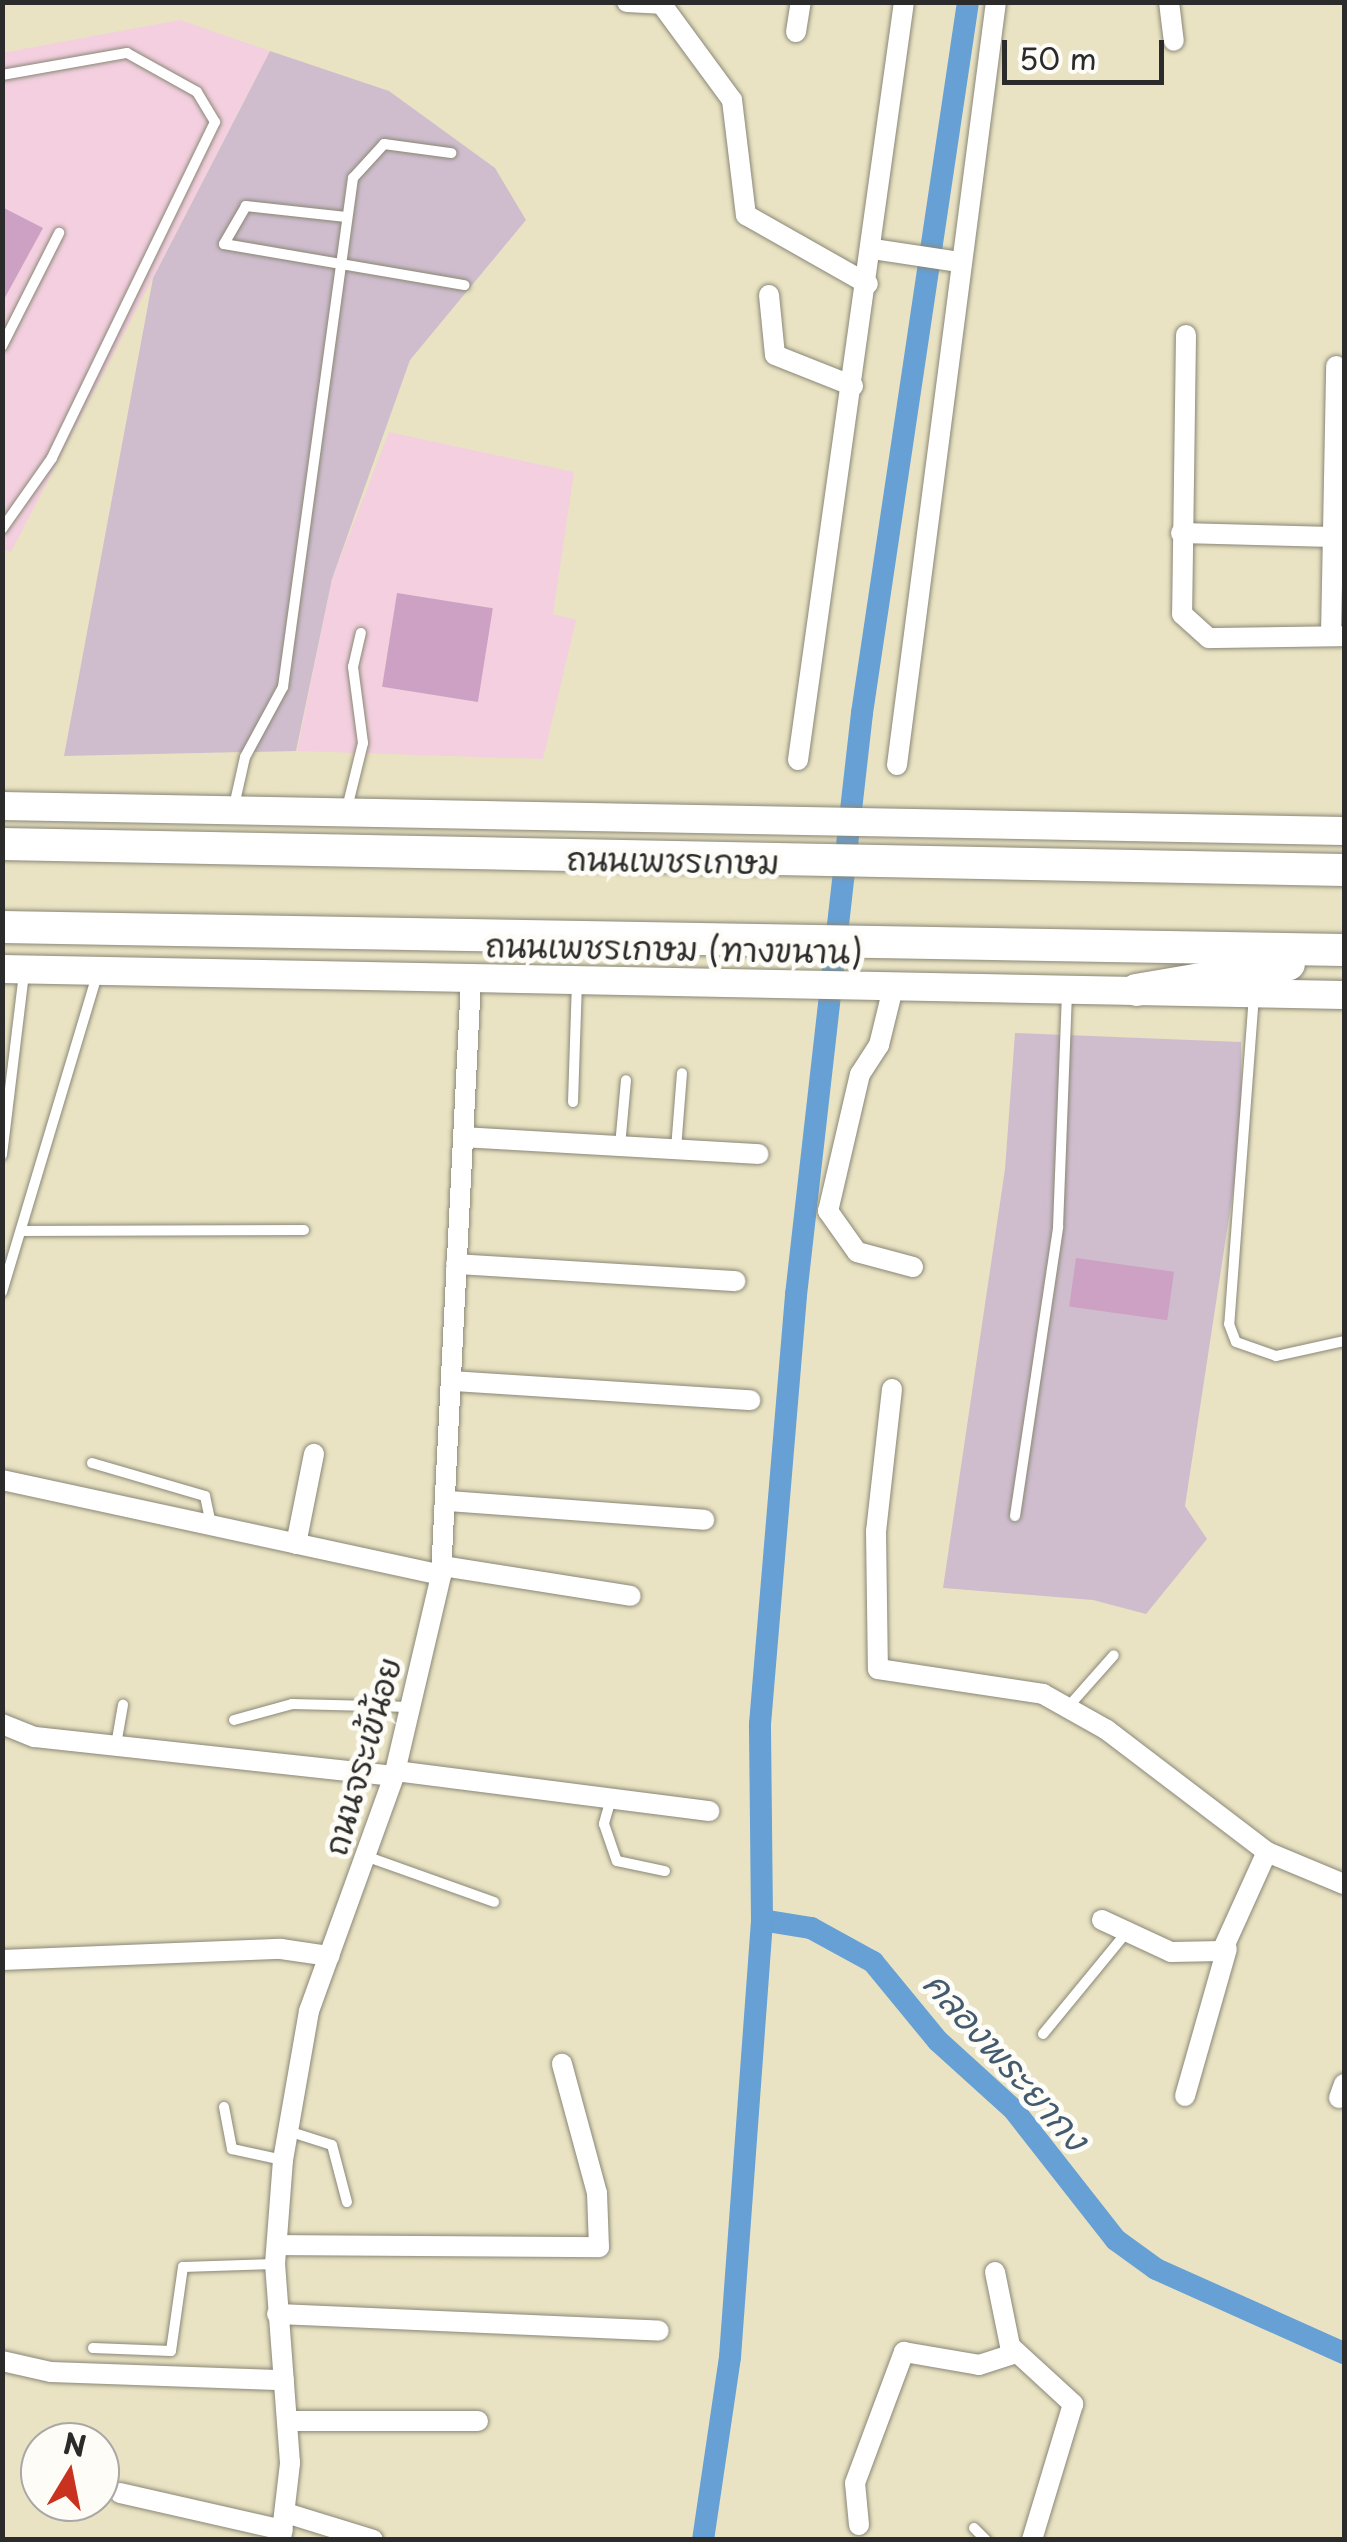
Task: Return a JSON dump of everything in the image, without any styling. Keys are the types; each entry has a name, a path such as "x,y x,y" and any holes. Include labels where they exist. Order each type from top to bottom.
{"highway":[{"name":"ถนนเพชรเกษม","path":"2,844 777,863 1344,870"},
{"path":"2,928 775,944 1340,950"},
{"path":"1136,990 1340,950"}],"main road":[{"path":"2,806 784,816 1344,831"},
{"name":"ถนนเพชรเกษม (ทางขนาน)","path":"14,968 1067,992 1344,994"}],"street":[{"path":"627,2 660,4 732,100 746,214 868,284"},
{"path":"796,32 801,2"},
{"path":"798,760 868,284 883,251 904,2"},
{"path":"897,766 951,261 996,2"},
{"path":"1169,2 1174,41"},
{"path":"883,251 951,261"},
{"path":"769,295 774,355 854,386"},
{"path":"1186,336 1182,614 1190,627 1209,638 1338,636 1332,537 1340,453 1336,366"},
{"path":"1182,532 1332,537"},
{"name":"ถนนจระเข้น้อย","path":"283,2527 288,2422 276,2254 283,2160 298,2053 395,1774 442,1571 471,980"},
{"path":"887,988 879,1046 860,1074 828,1211 856,1252 913,1267"},
{"path":"463,1136 760,1154"},
{"path":"456,1264 735,1281"},
{"path":"453,1381 750,1400"},
{"path":"892,1389 876,1530 878,1669 1018,1687 1068,1707 1267,1852 1344,1884"},
{"path":"296,1544 314,1454"},
{"path":"2,1480 296,1544 442,1571 631,1596"},
{"path":"448,1501 704,1520"},
{"path":"2,1724 116,1746 710,1811"},
{"path":"1185,2096 1227,1949 1267,1852"},
{"path":"1102,1920 1124,1934 1171,1952 1227,1949"},
{"path":"2,1960 280,1949 329,1956"},
{"path":"276,2254 600,2247 597,2193 562,2064"},
{"path":"994,2272 999,2320 1017,2353 1073,2404 1032,2540"},
{"path":"278,2314 659,2331"},
{"path":"859,2525 855,2483 904,2352 979,2365 1017,2353"},
{"path":"2,2361 52,2372 284,2380"},
{"path":"288,2422 478,2421"},
{"path":"120,2493 283,2527 373,2540"}],"lane":[{"path":"2,75 127,53 197,92 215,122 52,458 2,529"},
{"path":"234,808 245,757 283,687 353,178 374,148 451,153"},
{"path":"346,217 260,204 231,218 226,233 232,251 465,284"},
{"path":"2,346 59,233"},
{"path":"346,808 363,743 353,667 361,633"},
{"path":"2,1155 7,1027 14,968"},
{"path":"2,1292 98,968"},
{"path":"573,1102 577,982"},
{"path":"1014,1516 1058,1227 1067,992"},
{"path":"1254,992 1229,1324 1236,1342 1265,1354 1342,1342 1344,1358"},
{"path":"676,1149 682,1073"},
{"path":"620,1146 626,1080"},
{"path":"20,1231 304,1230"},
{"path":"92,1464 205,1496 211,1526"},
{"path":"1068,1707 1114,1655"},
{"path":"234,1720 292,1704 412,1708"},
{"path":"116,1746 122,1705"},
{"path":"611,1799 604,1824 617,1860 665,1871"},
{"path":"365,1856 494,1902"},
{"path":"1043,2034 1124,1934"},
{"path":"224,2107 232,2149 283,2160"},
{"path":"287,2130 332,2145 348,2202"},
{"path":"93,2348 176,2348 183,2267 276,2254"},
{"path":"974,2528 986,2540"}],"shaded area":[{"path":"180,20 270,51 11,552 2,550 2,53"},
{"path":"270,51 389,91 495,168 526,220 410,360 332,579 296,751 64,756 153,278"},
{"path":"389,432 574,472 553,614 576,620 543,759 297,751 332,579"},
{"path":"1015,1033 1241,1042 1242,1132 1185,1506 1207,1539 1146,1614 1093,1600 943,1588 1005,1169"}],"building":[{"path":"2,207 43,228 2,303"},
{"path":"397,593 493,608 478,702 382,687"},
{"path":"1076,1258 1174,1272 1167,1320 1069,1307"}],"waterway":[{"path":"703,2540 730,2357 762,1920 760,1724 796,1295 862,713 968,2"},
{"name":"คลองพระยากง","path":"762,1920 811,1928 873,1962 938,2041 1014,2110 1116,2240 1156,2269 1344,2353"}]}
